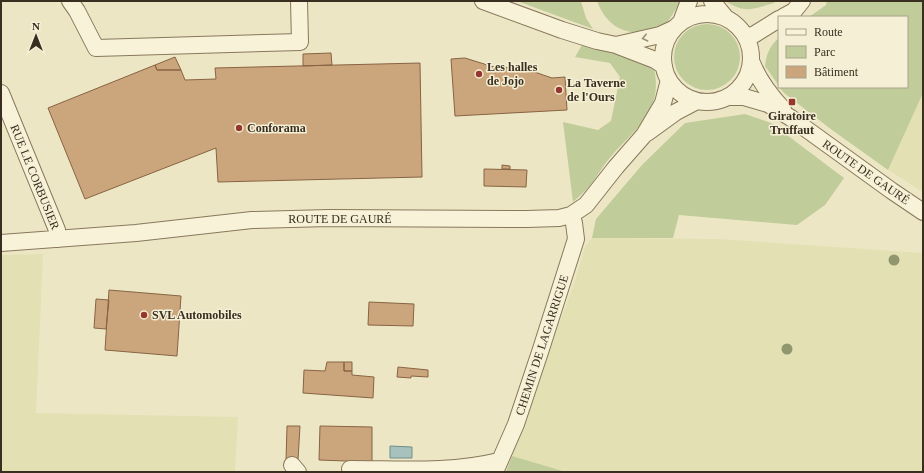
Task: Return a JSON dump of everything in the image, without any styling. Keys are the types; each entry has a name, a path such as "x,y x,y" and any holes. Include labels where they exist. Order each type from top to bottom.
{"street":[{"path":"70,1 77,11 96,48 300,42 299,1"},
{"path":"483,1 569,32 616,44 655,60 666,73 676,89 686,97 697,101 718,101 737,91 744,83 752,63 752,54 747,38 734,22 715,14 692,16 660,35 616,44"},
{"path":"666,73 663,56 664,46 677,26 689,1"},
{"path":"712,1 726,18"},
{"path":"785,16 794,11 802,1"},
{"path":"747,38 778,20"},
{"name":"ROUTE DE GAURÉ","path":"752,63 764,86 791,118"},
{"name":"ROUTE DE GAURÉ","path":"1,243 136,233 252,220 330,218 550,219 571,215 586,205 644,135 663,103 666,73"},
{"name":"RUE LE CORBUSIER","path":"1,93 57,230 58,239"},
{"name":"ROUTE DE GAURÉ","path":"728,97 744,98 768,104 791,118 923,212"},
{"name":"ROUTE DE GAURÉ","path":"644,135 666,121 676,112 697,101"},
{"name":"CHEMIN DE LAGARRIGUE","path":"497,467 516,424 576,239 574,223 571,215"},
{"path":"350,469 423,470 478,466 497,467"}],"shaded area":[{"path":"923,93 923,192 888,170"},
{"path":"592,238 720,239 923,253 923,472 566,472 512,456 548,352 573,287 585,247"},
{"path":"43,254 36,413 238,417 235,472 1,472 1,255"}],"green space":[{"path":"517,1 581,1 586,18 593,29"},
{"path":"597,1 681,1 667,23 648,32 648,29 644,29 644,33 635,33 621,29 609,21"},
{"path":"725,1 776,1 760,7 744,9 738,8"},
{"path":"827,1 923,1 923,93 888,170 832,130 784,93 780,88 908,88 908,16 810,16 826,5"},
{"path":"707,24 720,27 730,34 737,44 740,57 737,70 730,80 720,87 707,90 694,87 684,80 677,70 674,57 677,44 684,34 694,27"},
{"path":"778,39 778,85 765,66 766,58 773,44"},
{"path":"582,45 637,58 654,69 656,84 655,98 644,120 608,160 588,188 573,202 563,122 598,130 611,121 620,77 610,63 575,57"},
{"path":"745,114 771,123 844,178 825,205 797,225 679,215 673,238 592,238 596,219 642,165 685,123"},
{"path":"512,456 566,472 506,472"}],"water":[{"path":"390,446 412,447 412,458 390,458"}],"building":[{"path":"331,53 332,65 303,66 303,54"},
{"path":"175,57 181,70 157,70 155,65"},
{"path":"465,58 497,68 520,67 552,78 565,77 567,110 455,116 451,59"},
{"name":"Conforama","path":"420,63 422,177 218,182 216,148 85,199 48,108 155,65 157,70 181,70 185,80 216,79 215,68"},
{"path":"502,165 510,166 510,169 502,169"},
{"path":"484,169 527,170 526,187 484,186"},
{"name":"SVL Automobiles","path":"109,290 181,296 177,356 105,350"},
{"path":"96,299 109,300 106,329 94,328"},
{"path":"369,302 414,304 413,326 368,325"},
{"path":"327,362 344,362 344,371 352,371 352,375 374,377 373,398 303,393 304,370 325,371"},
{"path":"344,362 352,362 352,371 344,371"},
{"path":"398,367 428,370 428,377 397,377"},
{"path":"287,426 300,426 298,460 286,460"},
{"path":"320,426 372,427 372,462 319,460"}],"place":[{"name":"Les halles de Jojo","path":"479,74"},
{"name":"La Taverne de l'Ours","path":"559,90"},
{"name":"Giratoire Truffaut","path":"792,102"},
{"name":"Conforama","path":"239,128"},
{"name":"SVL Automobiles","path":"144,315"}]}
